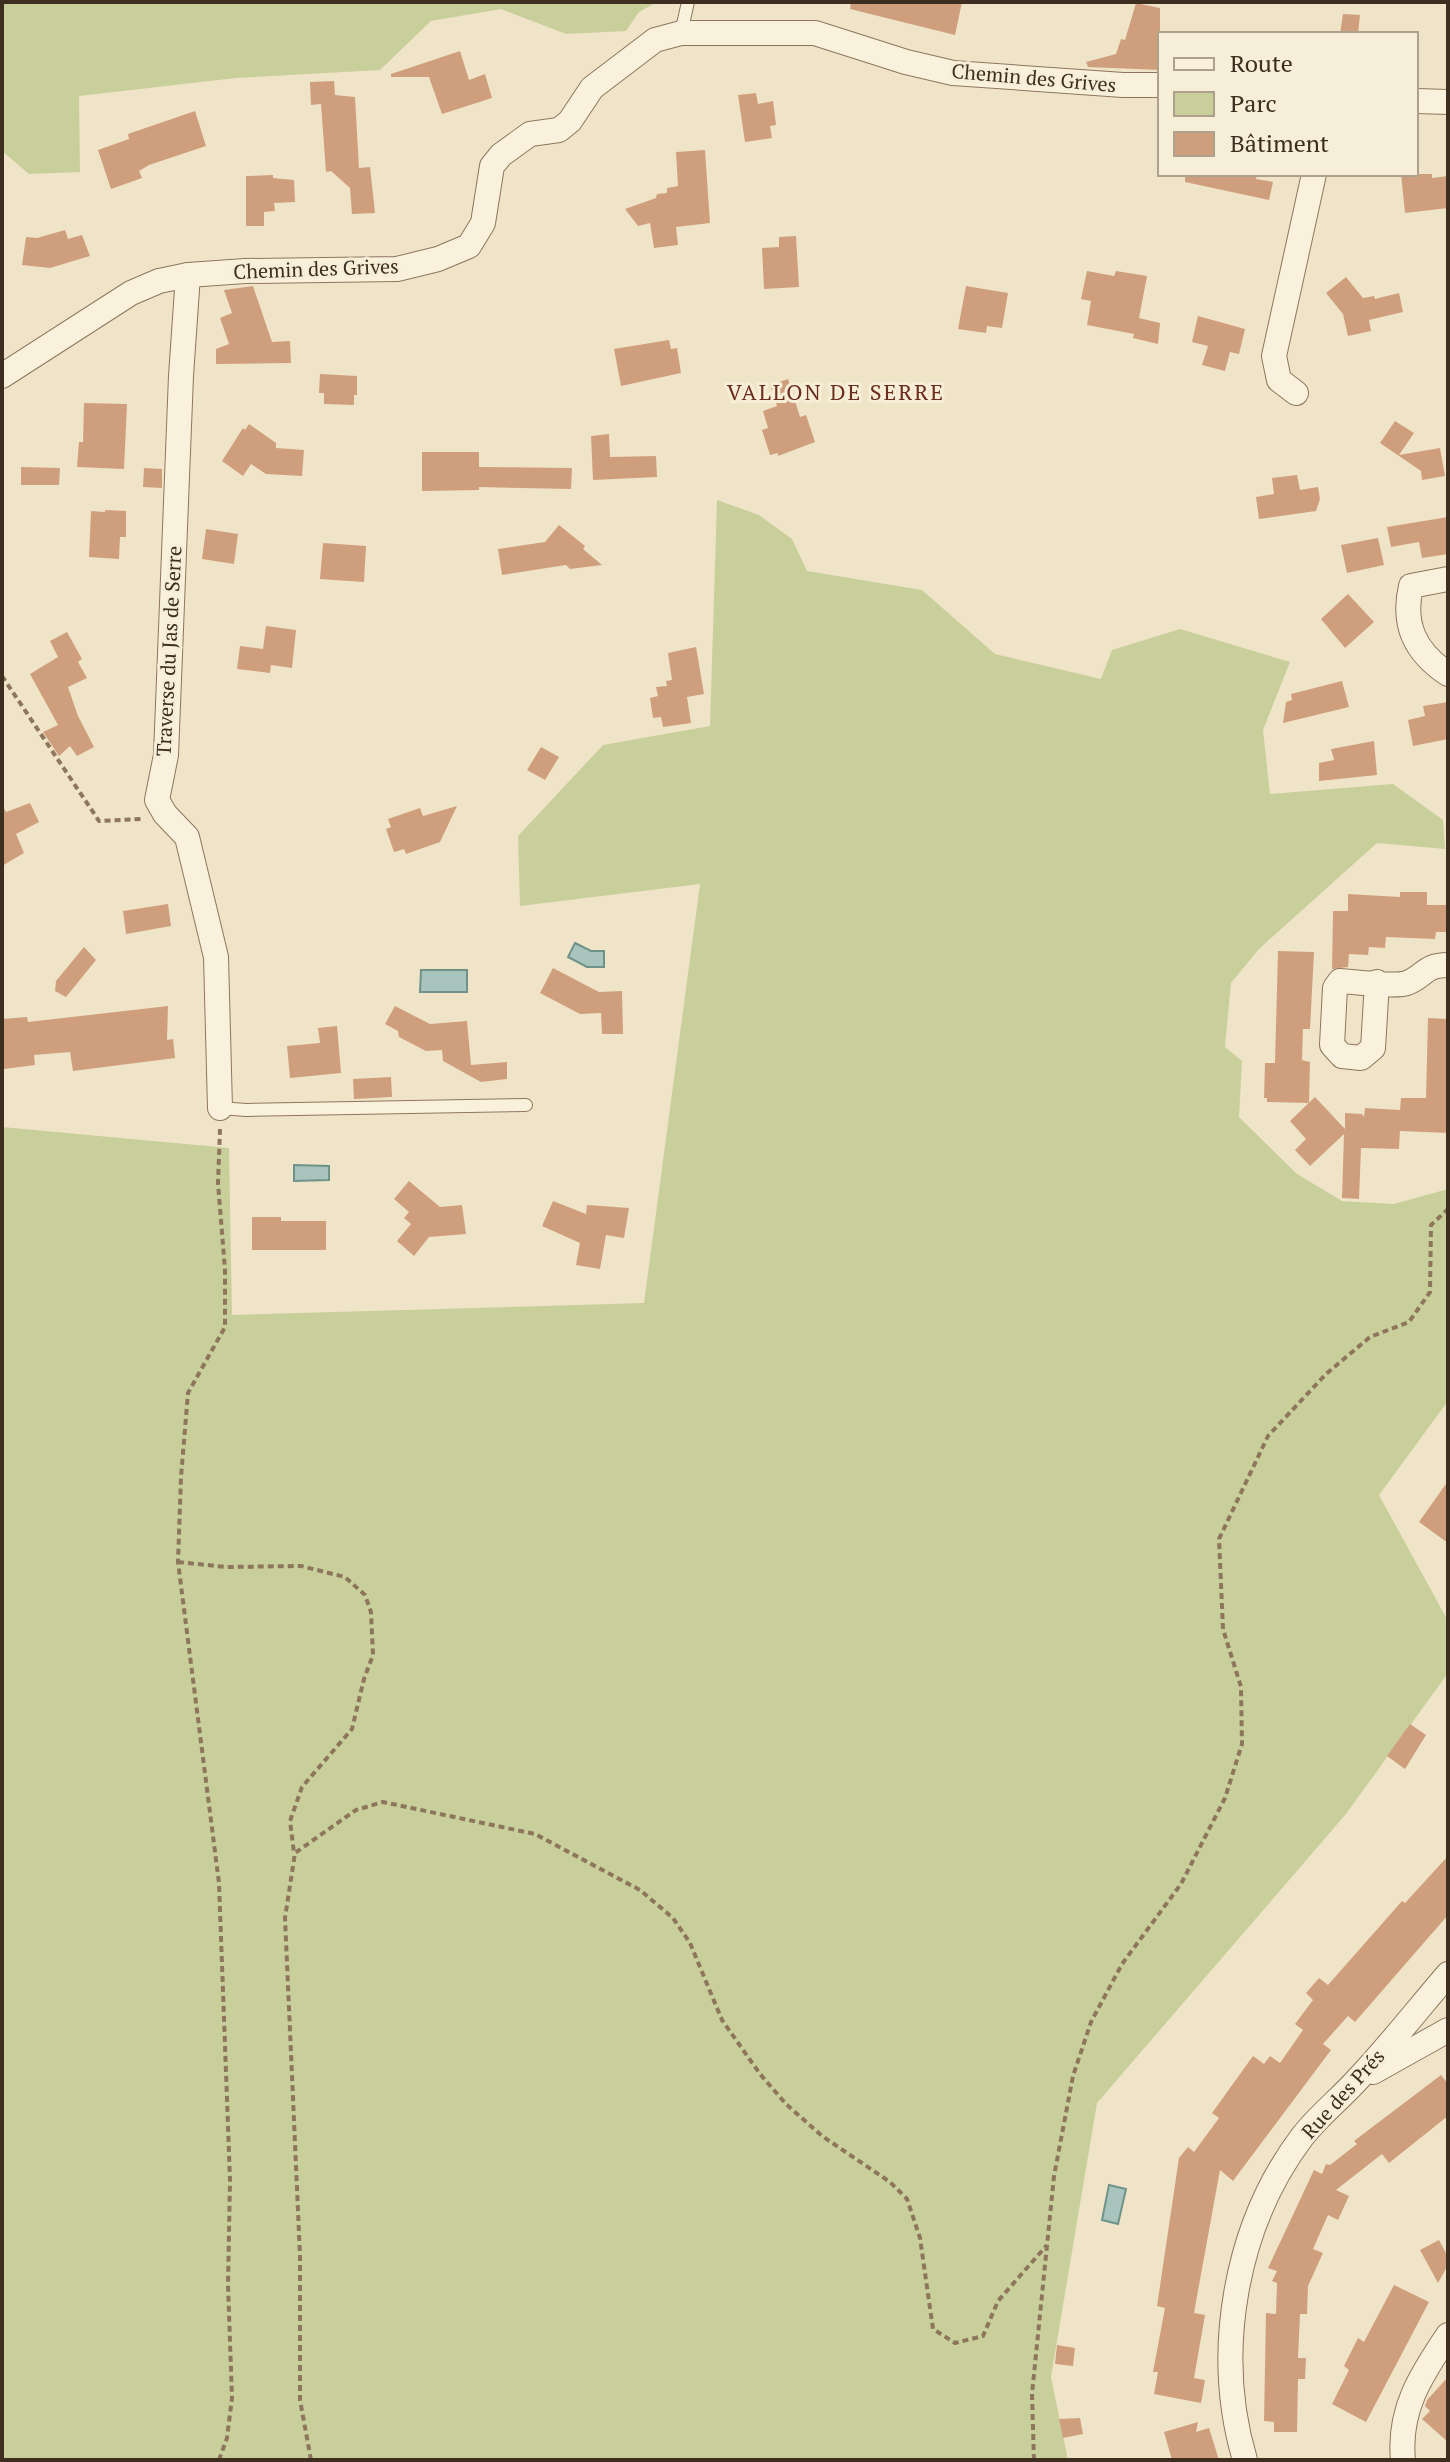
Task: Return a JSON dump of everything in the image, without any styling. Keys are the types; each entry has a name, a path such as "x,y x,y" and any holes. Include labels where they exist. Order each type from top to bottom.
{"street":[{"name":"Chemin des Grives","path":"2,376 131,293 159,281 188,275 245,271 397,269 469,246 483,223 492,166 501,155 530,134 559,130 570,121 592,88 655,40 681,33 815,33 906,62 953,73 1158,85"},
{"path":"1418,101 1448,102"},
{"path":"1296,393 1279,380 1274,356 1314,176"},
{"name":"Traverse du Jas de Serre","path":"165,814 157,800 166,755 188,275"},
{"path":"1448,579 1411,586 1406,605 1414,642 1433,665 1448,674"},
{"path":"165,814 187,837 216,957 220,1108"},
{"path":"1377,982 1405,984 1434,965 1448,965"},
{"name":"Rue des Prés","path":"1245,2460 1236,2431 1231,2355 1238,2274 1258,2214 1281,2168 1303,2135 1357,2081 1448,1974"},
{"path":"1357,2081 1448,2030"},
{"path":"1403,2460 1402,2430 1419,2377 1448,2335"}],"lane":[{"path":"681,33 688,2"},
{"path":"220,1108 526,1105"}],"path":[{"path":"2,676 99,821 143,819 165,814"},
{"path":"219,2460 227,2438 232,2398 228,2285 230,2180 219,1883 178,1562 188,1393 225,1327 225,1270 218,1183 220,1108"},
{"path":"1034,2460 1032,2394 1054,2176 1073,2076 1091,2022 1122,1964 1181,1884 1225,1798 1242,1744 1241,1687 1223,1629 1219,1539 1268,1436 1326,1374 1370,1337 1409,1322 1430,1292 1431,1225 1448,1209"},
{"path":"178,1562 226,1567 301,1566 345,1577 365,1595 371,1612 373,1655 352,1729 302,1787 290,1821 295,1853 285,1918 300,2256 300,2400 311,2460"},
{"path":"295,1853 356,1810 383,1802 535,1834 640,1890 673,1918 690,1943 722,2020 760,2074 786,2104 822,2136 890,2182 907,2199 920,2238 933,2329 955,2343 983,2336 998,2301 1047,2245"}],"green space":[{"path":"2,2 657,2 639,12 626,31 566,34 501,9 431,21 380,70 236,78 79,96 80,172 29,174 2,151"},
{"path":"717,500 759,515 792,539 807,571 922,590 995,654 1101,679 1112,650 1180,629 1290,662 1263,730 1270,794 1393,784 1443,820 1445,849 1377,843 1259,949 1231,983 1225,1047 1242,1061 1239,1117 1297,1174 1342,1201 1394,1204 1448,1189 1448,1401 1379,1495 1448,1621 1448,1673 1346,1814 1097,2103 1051,2377 1068,2460 2,2460 2,1127 229,1148 232,1315 644,1303 700,884 520,906 518,836 603,745 710,726"}],"water":[{"path":"575,943 591,951 604,951 604,967 587,967 568,957"},
{"path":"421,970 467,970 467,992 420,992"},
{"path":"294,1165 329,1166 329,1180 294,1181"},
{"path":"1109,2185 1126,2189 1118,2224 1102,2220"}],"building":[{"path":"851,2 962,2 955,35 850,9"},
{"path":"1136,3 1160,8 1158,70 1088,67 1086,62 1116,54 1121,39 1125,40"},
{"path":"1343,14 1360,15 1358,32 1340,32"},
{"path":"460,51 469,80 485,74 492,98 442,114 429,77 391,77 391,74"},
{"path":"334,81 335,95 355,97 359,168 370,167 375,213 352,214 350,188 331,171 326,172 321,104 311,105 310,82"},
{"path":"756,93 758,104 773,101 776,125 770,126 772,138 745,142 738,95"},
{"path":"195,111 206,146 149,165 139,171 142,178 111,189 98,150 129,139 128,134"},
{"path":"705,150 710,223 676,227 678,245 654,248 650,223 638,226 625,209 656,198 657,194 667,193 667,188 678,186 676,152"},
{"path":"273,175 273,178 294,180 295,202 274,203 275,211 264,212 264,226 246,226 246,176"},
{"path":"1185,176 1257,176 1256,179 1273,182 1269,200 1185,182"},
{"path":"1401,176 1448,176 1448,208 1405,213"},
{"path":"65,230 68,239 82,235 90,256 50,268 22,265 26,237 37,238"},
{"path":"796,236 799,287 764,289 762,248 779,247 779,237"},
{"path":"1087,271 1114,276 1116,271 1147,276 1139,318 1160,323 1158,344 1133,338 1134,334 1087,325 1091,301 1081,299"},
{"path":"1346,277 1363,298 1374,296 1375,299 1399,293 1403,312 1369,320 1371,331 1348,336 1343,314 1326,293"},
{"path":"253,286 272,342 290,341 291,363 216,364 216,349 229,344 220,318 232,313 224,290"},
{"path":"966,286 1008,293 1002,328 987,326 986,333 958,329"},
{"path":"1198,316 1245,329 1239,354 1230,352 1225,371 1202,365 1208,346 1192,342"},
{"path":"669,340 671,349 677,348 681,373 621,386 614,349"},
{"path":"320,374 357,376 354,405 324,404 324,393 319,393"},
{"path":"788,379 800,417 806,415 815,442 778,456 778,453 770,455 762,430 768,428 763,411 777,406 770,385"},
{"path":"84,403 127,404 124,469 77,467 79,442 83,442"},
{"path":"1395,421 1414,433 1399,455 1440,448 1445,476 1422,480 1421,471 1380,443"},
{"path":"249,424 276,443 276,448 304,450 302,476 266,474 251,464 243,476 222,461 243,428 245,430"},
{"path":"609,434 610,457 656,456 657,477 593,480 591,436"},
{"path":"422,452 479,452 479,467 572,468 571,489 479,487 479,490 422,491"},
{"path":"21,467 60,468 59,485 21,485"},
{"path":"144,468 162,469 162,488 143,487"},
{"path":"1297,475 1300,490 1318,487 1320,499 1316,511 1259,519 1256,497 1274,494 1272,478"},
{"path":"91,511 126,511 126,537 120,537 119,559 89,557"},
{"path":"1448,517 1448,554 1422,558 1419,542 1391,547 1387,527"},
{"path":"559,525 602,565 570,569 566,565 502,575 498,549 545,542"},
{"path":"206,529 238,534 234,564 202,559"},
{"path":"1378,538 1384,565 1347,573 1341,545"},
{"path":"323,543 366,546 364,582 320,579"},
{"path":"1348,594 1374,622 1345,648 1321,619"},
{"path":"266,626 296,630 292,668 271,665 270,673 237,669 240,646 263,649"},
{"path":"67,632 82,659 78,662 87,678 68,687 94,747 77,756 70,746 59,756 43,732 58,725 30,674 58,657 50,641"},
{"path":"696,647 704,694 687,697 691,723 663,727 661,717 653,718 650,698 658,696 656,687 667,686 666,681 672,680 668,653"},
{"path":"1342,681 1349,707 1283,723 1286,702 1292,700 1291,694"},
{"path":"1448,702 1448,739 1413,746 1408,720 1425,716 1423,706"},
{"path":"1374,741 1377,775 1319,781 1319,763 1334,760 1331,749"},
{"path":"541,747 559,757 545,780 527,770"},
{"path":"30,803 39,822 16,834 24,853 2,866 2,804 6,812"},
{"path":"457,806 440,842 406,854 404,849 394,852 386,829 391,827 388,819 420,808 423,816"},
{"path":"1400,892 1427,892 1427,905 1448,905 1448,932 1436,932 1435,939 1386,937 1385,948 1369,947 1368,955 1349,954 1348,967 1332,969 1333,911 1348,911 1348,894 1400,897"},
{"path":"168,904 171,926 126,934 123,911"},
{"path":"84,947 96,960 66,997 55,991 56,981"},
{"path":"1278,951 1314,952 1310,1029 1303,1029 1302,1060 1310,1062 1309,1103 1267,1102 1264,1098 1265,1063 1275,1063"},
{"path":"553,968 599,992 622,991 623,1034 602,1034 601,1013 580,1014 540,993"},
{"path":"168,1006 167,1040 173,1039 175,1058 73,1071 70,1052 34,1055 35,1065 4,1069 2,1019 27,1017 28,1022"},
{"path":"395,1006 430,1024 467,1021 471,1065 507,1062 507,1079 481,1082 443,1061 442,1050 426,1051 399,1037 398,1031 385,1024"},
{"path":"1428,1018 1448,1019 1448,1133 1400,1131 1399,1149 1361,1148 1359,1199 1342,1198 1344,1134 1310,1166 1295,1150 1306,1139 1290,1121 1315,1097 1345,1129 1345,1113 1362,1114 1364,1117 1365,1108 1400,1110 1401,1098 1426,1098"},
{"path":"337,1026 341,1073 290,1078 287,1046 320,1043 318,1028"},
{"path":"391,1077 392,1097 354,1099 353,1079"},
{"path":"409,1181 440,1207 462,1205 466,1234 429,1237 414,1256 397,1241 411,1224 404,1218 409,1212 394,1199"},
{"path":"553,1201 586,1214 587,1205 629,1208 624,1238 606,1235 600,1269 576,1265 580,1243 542,1226"},
{"path":"252,1217 281,1217 281,1221 326,1221 326,1250 252,1250"},
{"path":"1448,1481 1448,1543 1419,1522"},
{"path":"1410,1724 1426,1735 1405,1769 1387,1756"},
{"path":"1448,1856 1448,1915 1355,2022 1348,2016 1323,2044 1331,2050 1233,2181 1220,2170 1194,2313 1205,2315 1194,2378 1205,2380 1201,2403 1154,2394 1158,2372 1153,2372 1165,2308 1157,2306 1179,2158 1188,2147 1194,2152 1219,2118 1212,2113 1253,2056 1264,2064 1270,2056 1280,2063 1303,2030 1295,2024 1313,2000 1306,1993 1319,1978 1328,1985 1402,1901 1405,1903"},
{"path":"1441,2075 1448,2084 1448,2116 1389,2163 1382,2154 1336,2190 1349,2196 1338,2220 1328,2215 1313,2249 1323,2253 1308,2286 1307,2314 1300,2314 1298,2358 1306,2358 1305,2379 1298,2379 1297,2432 1274,2432 1274,2422 1264,2421 1266,2313 1276,2314 1277,2283 1272,2281 1277,2271 1268,2268 1314,2170 1322,2174 1326,2164 1330,2165 1357,2144 1354,2141"},
{"path":"1439,2240 1448,2257 1448,2265 1438,2283 1420,2250"},
{"path":"1394,2285 1429,2302 1366,2422 1332,2404 1349,2370 1344,2366 1358,2338 1364,2342"},
{"path":"1057,2345 1075,2348 1073,2366 1055,2364"},
{"path":"1448,2377 1448,2442 1422,2419 1430,2411 1425,2406 1427,2400"},
{"path":"1080,2418 1083,2434 1063,2438 1059,2419"},
{"path":"1198,2422 1196,2432 1209,2428 1219,2460 1172,2460 1164,2432"}],"district":[{"name":"VALLON DE SERRE","path":"836,392"}]}
